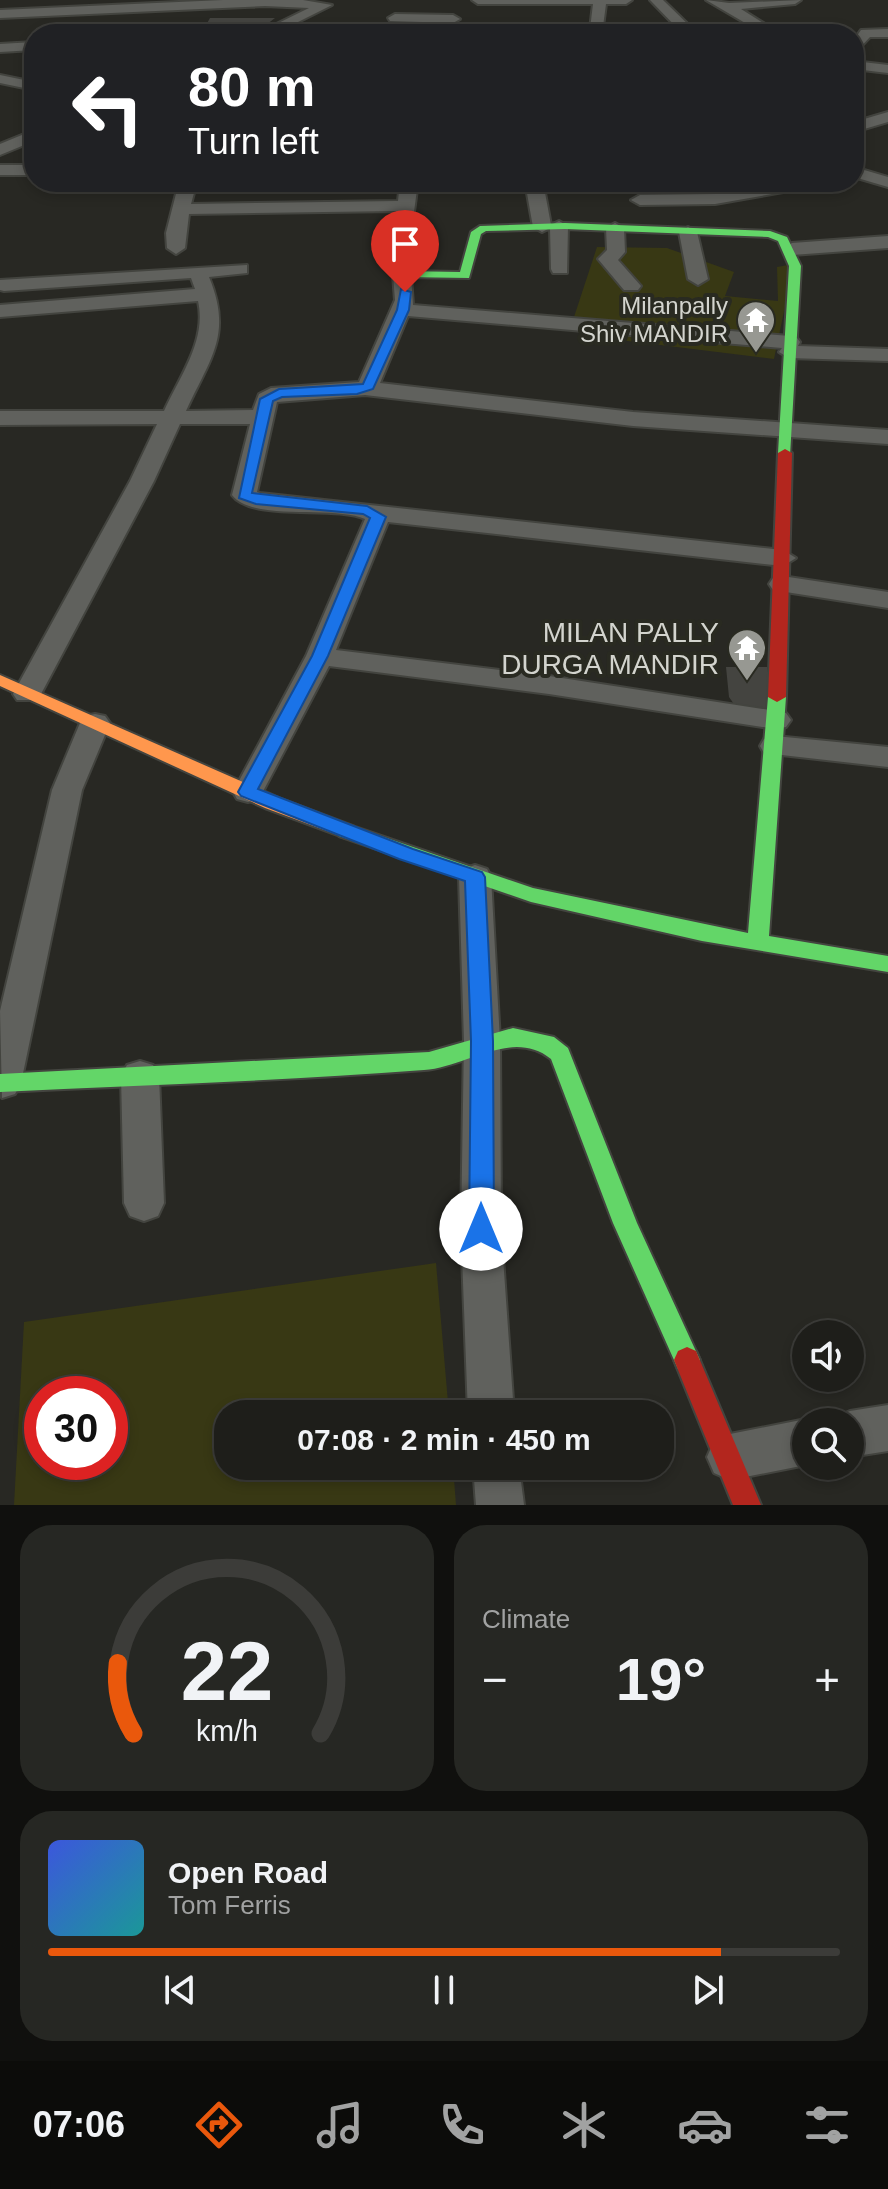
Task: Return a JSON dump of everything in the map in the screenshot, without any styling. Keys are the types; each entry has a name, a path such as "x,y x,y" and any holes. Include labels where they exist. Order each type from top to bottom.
{"street":[{"path":"392,24 402,0"},
{"path":"478,0 626,0"},
{"path":"656,0 681,24"},
{"path":"712,0 757,24"},
{"path":"727,7 795,0"},
{"path":"591,1 596,24"},
{"path":"0,14 136,4 331,2"},
{"path":"284,24 331,2"},
{"path":"452,24 458,4"},
{"path":"395,18 453,19"},
{"path":"864,36 866,33 888,33"},
{"path":"0,48 24,47"},
{"path":"864,66 888,69"},
{"path":"0,79 24,84"},
{"path":"864,111 885,113"},
{"path":"864,122 885,113"},
{"path":"0,150 24,139"},
{"path":"0,170 24,170"},
{"path":"864,175 888,182"},
{"path":"176,248 185,192"},
{"path":"538,192 560,269"},
{"path":"640,200 715,199 755,192"},
{"path":"181,209 407,194 400,249 403,310 365,388"},
{"path":"403,274 465,276 478,230 550,226 777,234 792,249 798,287 789,347 775,733 758,942"},
{"path":"615,228 616,252 607,259 631,286"},
{"path":"688,232 698,279"},
{"path":"792,249 888,242"},
{"path":"10,263 2,290 202,283"},
{"path":"0,311 202,283 240,269"},
{"path":"27,694 147,471 211,334 202,283"},
{"path":"403,310 888,355"},
{"path":"888,437 573,413 365,388 279,393 267,399 244,491 248,498 782,571 888,600"},
{"path":"0,418 87,421 172,416 263,417"},
{"path":"248,792 320,656 378,517 375,513"},
{"path":"320,656 549,685 888,757"},
{"path":"0,680 248,792 406,854 475,877 546,898 758,942 888,964"},
{"path":"95,723 67,790 1,1083 429,1061 462,1053 482,1041 498,1038 539,1040 560,1054 625,1223 730,1457 747,1505"},
{"path":"475,877 482,1041 481,1229 490,1400"},
{"path":"140,1076 144,1203"},
{"path":"864,1432 888,1428"},
{"path":"730,1457 792,1445"},
{"path":"497,1480 500,1505"}],"shaded area":[{"path":"597,247 667,248 734,272 725,296 778,301 777,267 794,264 774,359 587,336 574,317"},
{"path":"436,1263 448,1400 214,1400 214,1480 454,1480 456,1505 14,1505 24,1322"}],"building":[{"path":"210,18 275,18 267,24 207,24"},
{"name":"MILAN PALLY DURGA MANDIR","path":"726,667 767,667 768,710 736,707 729,697"}],"traffic: fast":[{"path":"403,274 465,276 476,232 484,228 565,226 770,234 783,239 795,266 785,453"},
{"path":"758,942 777,697"},
{"path":"346,831 531,895 702,933 888,964"},
{"path":"0,1083 429,1061 513,1037 546,1043 560,1054 625,1223 687,1360"}],"traffic: slow":[{"path":"0,680 272,803 346,831"}],"traffic: jam":[{"path":"777,697 785,453"},
{"path":"687,1360 747,1505"}],"place":[{"name":"Milanpally Shiv MANDIR","path":"756,354"},
{"name":"MILAN PALLY DURGA MANDIR","path":"747,682"}],"route":[{"path":"405,292 403,310 368,386 357,390 279,393 267,399 244,495 256,500 367,510 378,517 320,656 248,792 406,854 475,877 482,1041 481,1229"}]}
